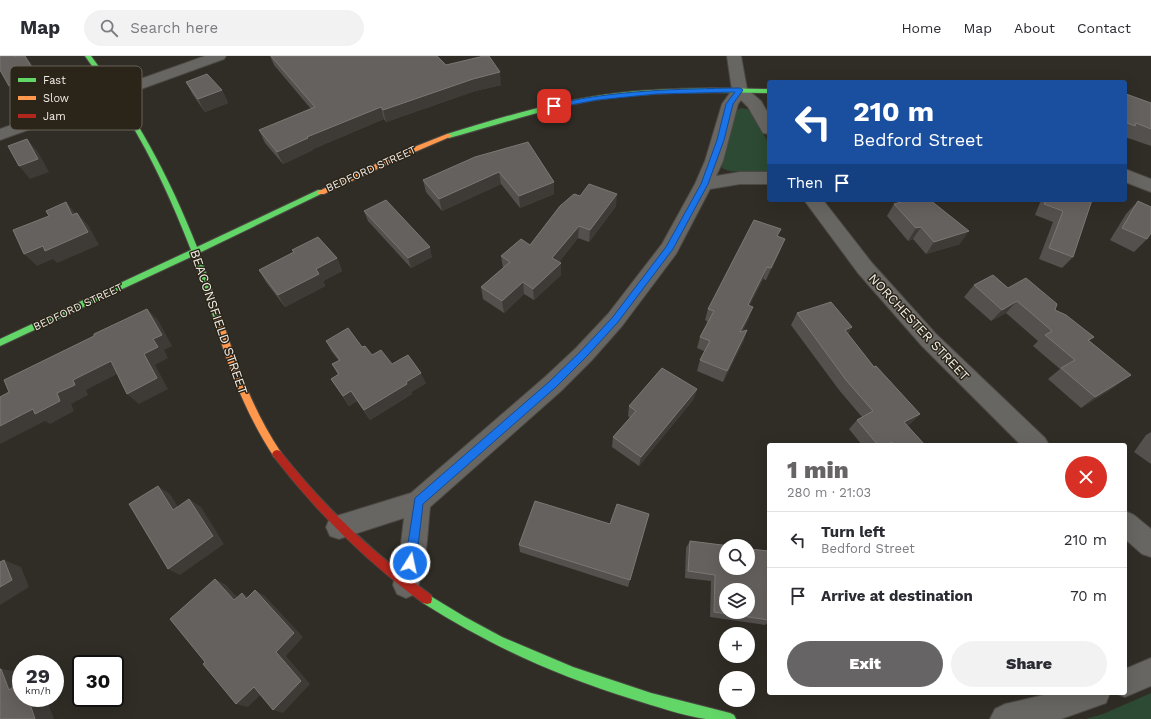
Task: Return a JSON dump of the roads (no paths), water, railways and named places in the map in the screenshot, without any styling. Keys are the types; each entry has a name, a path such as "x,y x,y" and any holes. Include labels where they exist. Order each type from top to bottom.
{"street":[{"name":"BEACONSFIELD STREET","path":"88,56 96,66"},
{"path":"142,83 219,56"},
{"path":"734,56 740,90 755,104 767,125"},
{"path":"339,527 418,502 553,384 610,326 669,249 704,184 720,140 730,104 740,90"},
{"name":"BEDFORD STREET","path":"0,343 401,155 490,122 554,106 597,98 656,92 767,91"},
{"path":"0,135 13,130"},
{"name":"BEACONSFIELD STREET","path":"140,130 157,161 176,201 195,251 232,367 246,400 264,434 291,472 312,498 339,527 370,556 438,608 484,634 534,659 604,685 686,709 730,719"},
{"path":"1127,176 1151,186"},
{"path":"704,184 740,178 767,178"},
{"name":"NORCHESTER STREET","path":"815,202 865,268 929,340 1035,443"},
{"path":"406,585 413,552 418,502"},
{"path":"1127,525 1151,545"},
{"path":"1127,682 1151,672"},
{"path":"1004,719 1045,710 1090,695"}]}
